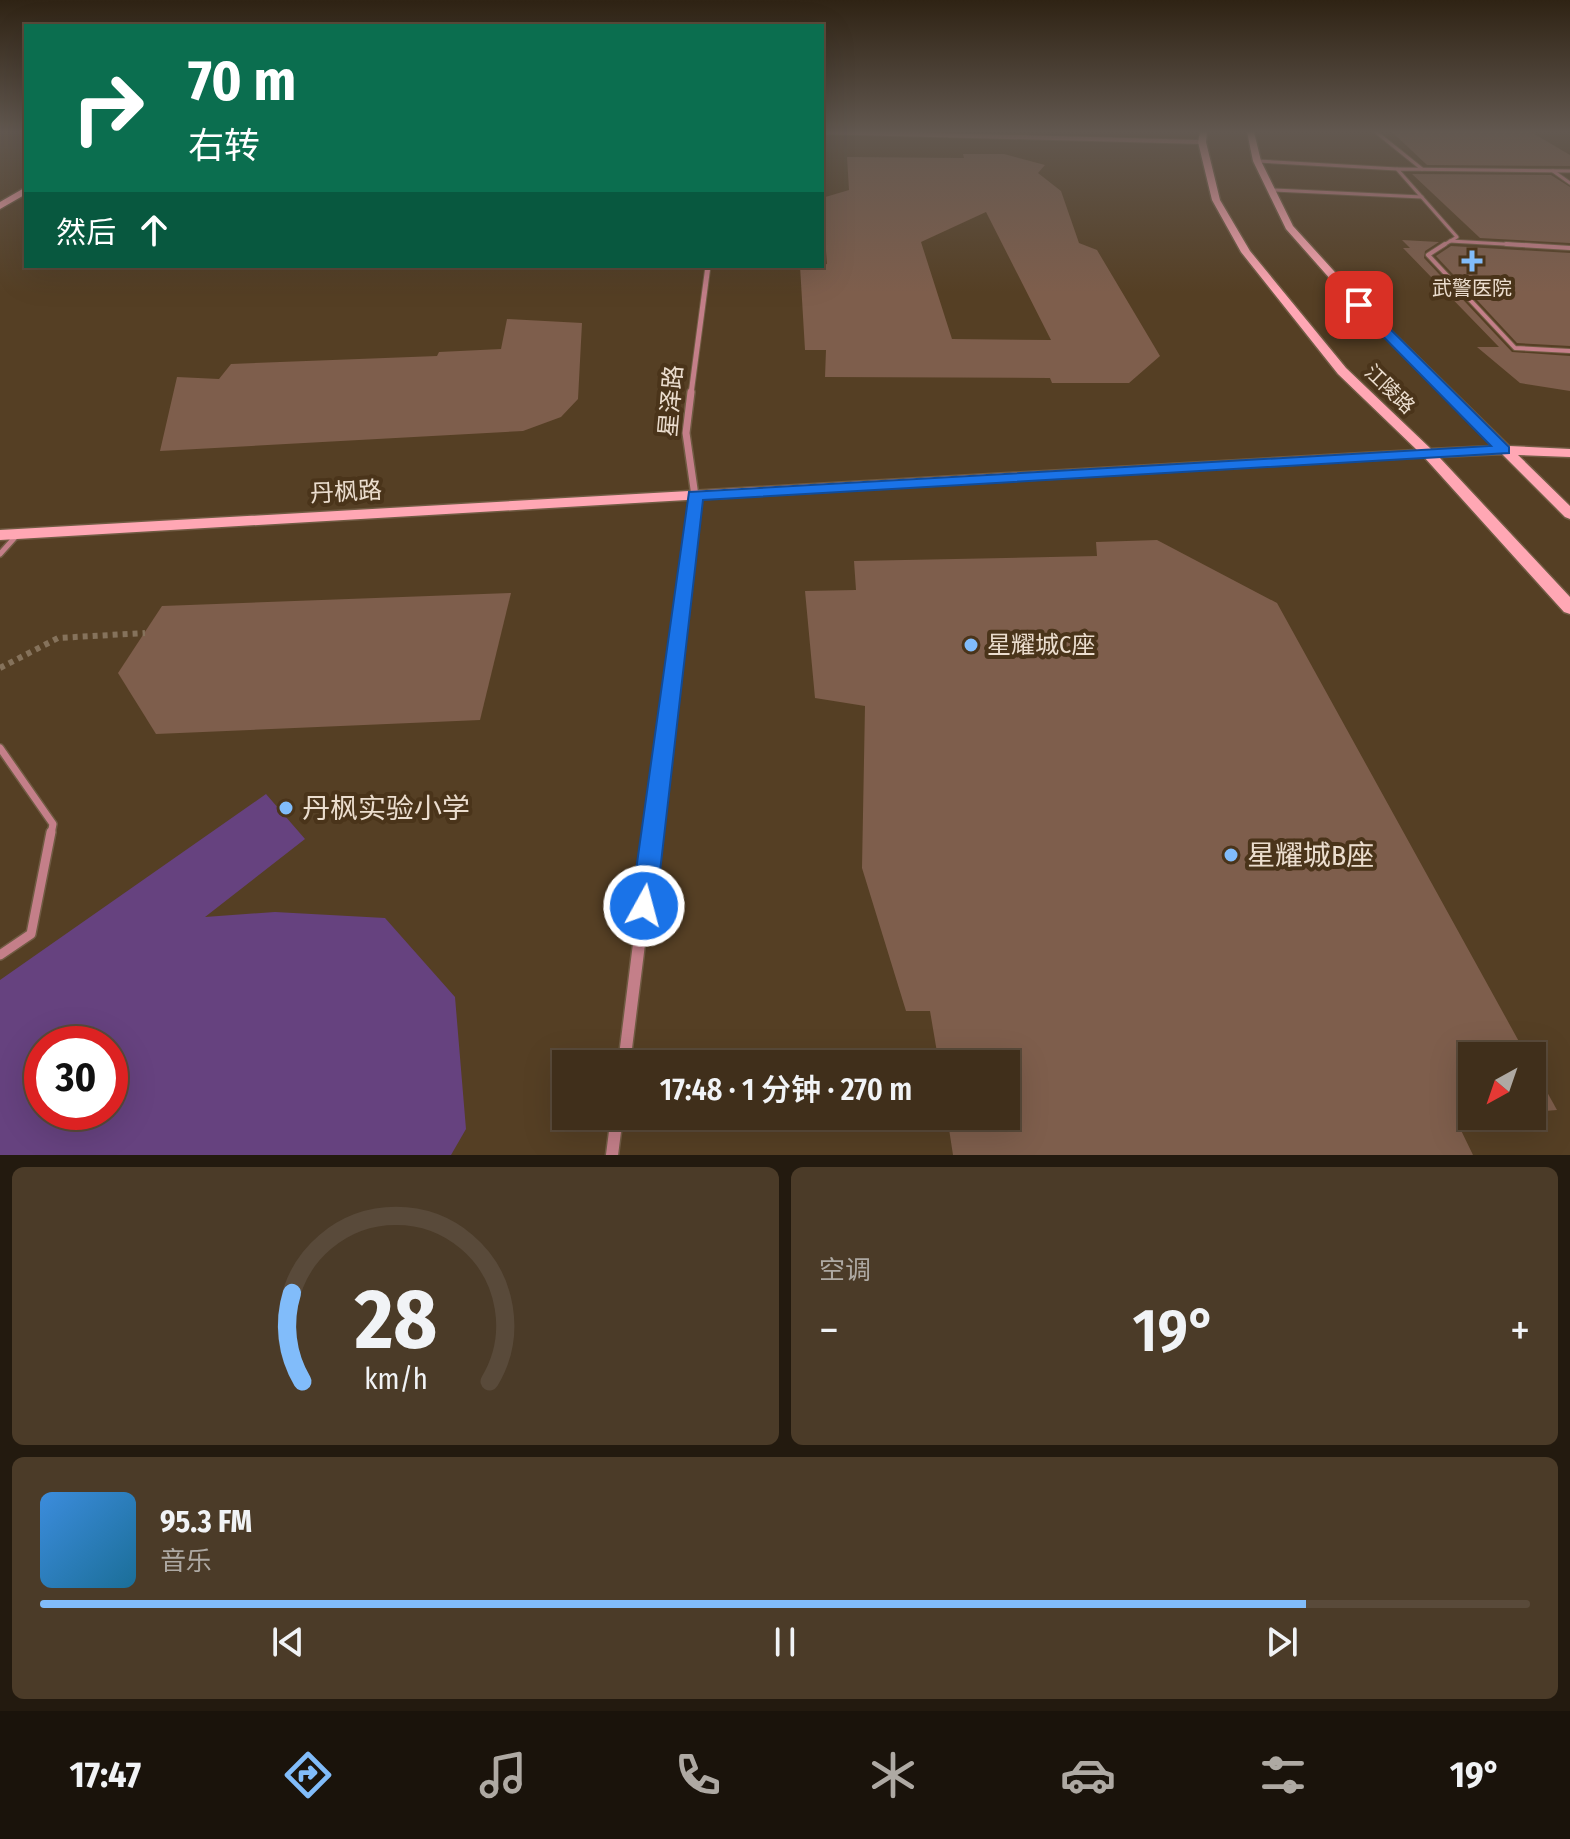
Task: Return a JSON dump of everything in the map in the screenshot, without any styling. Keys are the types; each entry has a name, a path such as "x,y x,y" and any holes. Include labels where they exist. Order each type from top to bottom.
{"main road":[{"name":"江陵路","path":"1213,186 1216,200 1246,252 1342,371 1428,453 1570,608"},
{"name":"江陵路","path":"1272,186 1289,227 1359,305 1570,514"},
{"path":"0,206 24,191"},
{"path":"1428,453 1504,450 1570,453"},
{"name":"丹枫路","path":"0,535 1428,453"}],"street":[{"name":"星泽路","path":"626,1050 695,496 686,433 708,268"},
{"path":"612,1155 615,1130"}],"lane":[{"path":"1413,186 1457,237 1428,255 1515,348 1570,351"},
{"path":"1274,190 1424,197"},
{"path":"1450,241 1570,248"},
{"path":"0,554 17,535"},
{"path":"0,748 53,824 31,934 0,955"}],"path":[{"path":"0,668 58,638 145,633"}],"shaded area":[{"path":"266,794 305,839 205,917 275,912 385,918 455,997 466,1129 451,1155 0,1155 0,980"}],"building":[{"path":"849,186 1054,186 1061,191 1079,243 1097,250 1160,356 1129,383 1052,383 1050,378 825,377 826,350 805,350 800,268 824,268 827,264 824,197 849,190","holes":["986,212 1051,340 952,339 921,242"]},
{"path":"1425,186 1570,187 1570,243 1480,238"},
{"path":"1402,240 1439,242 1425,251 1424,258 1512,352 1570,356 1570,391 1520,383 1477,347 1499,347 1403,248 1410,248"},
{"path":"1451,246 1570,253 1570,346 1517,343 1436,256"},
{"path":"507,319 582,323 578,399 561,417 523,431 160,451 177,377 219,379 231,364 437,356 439,352 501,349"},
{"name":"星耀城B座","path":"1157,540 1277,603 1519,1042 1458,1042 1456,1120 1458,1130 1461,1130 1473,1155 953,1155 949,1130 1020,1130 1020,1050 937,1050 930,1011 906,1011 862,868 865,706 815,698 805,591 856,590 854,561 1097,556 1096,542"},
{"path":"511,593 480,720 156,734 118,673 162,606"},
{"path":"1546,1090 1557,1110 1546,1111"}],"place":[{"name":"武警医院","path":"1472,261"},
{"name":"星耀城C座","path":"971,645"},
{"name":"丹枫实验小学","path":"286,808"},
{"name":"星耀城B座","path":"1231,855"}],"route":[{"path":"644,906 695,496 1504,450 1359,305"}]}
